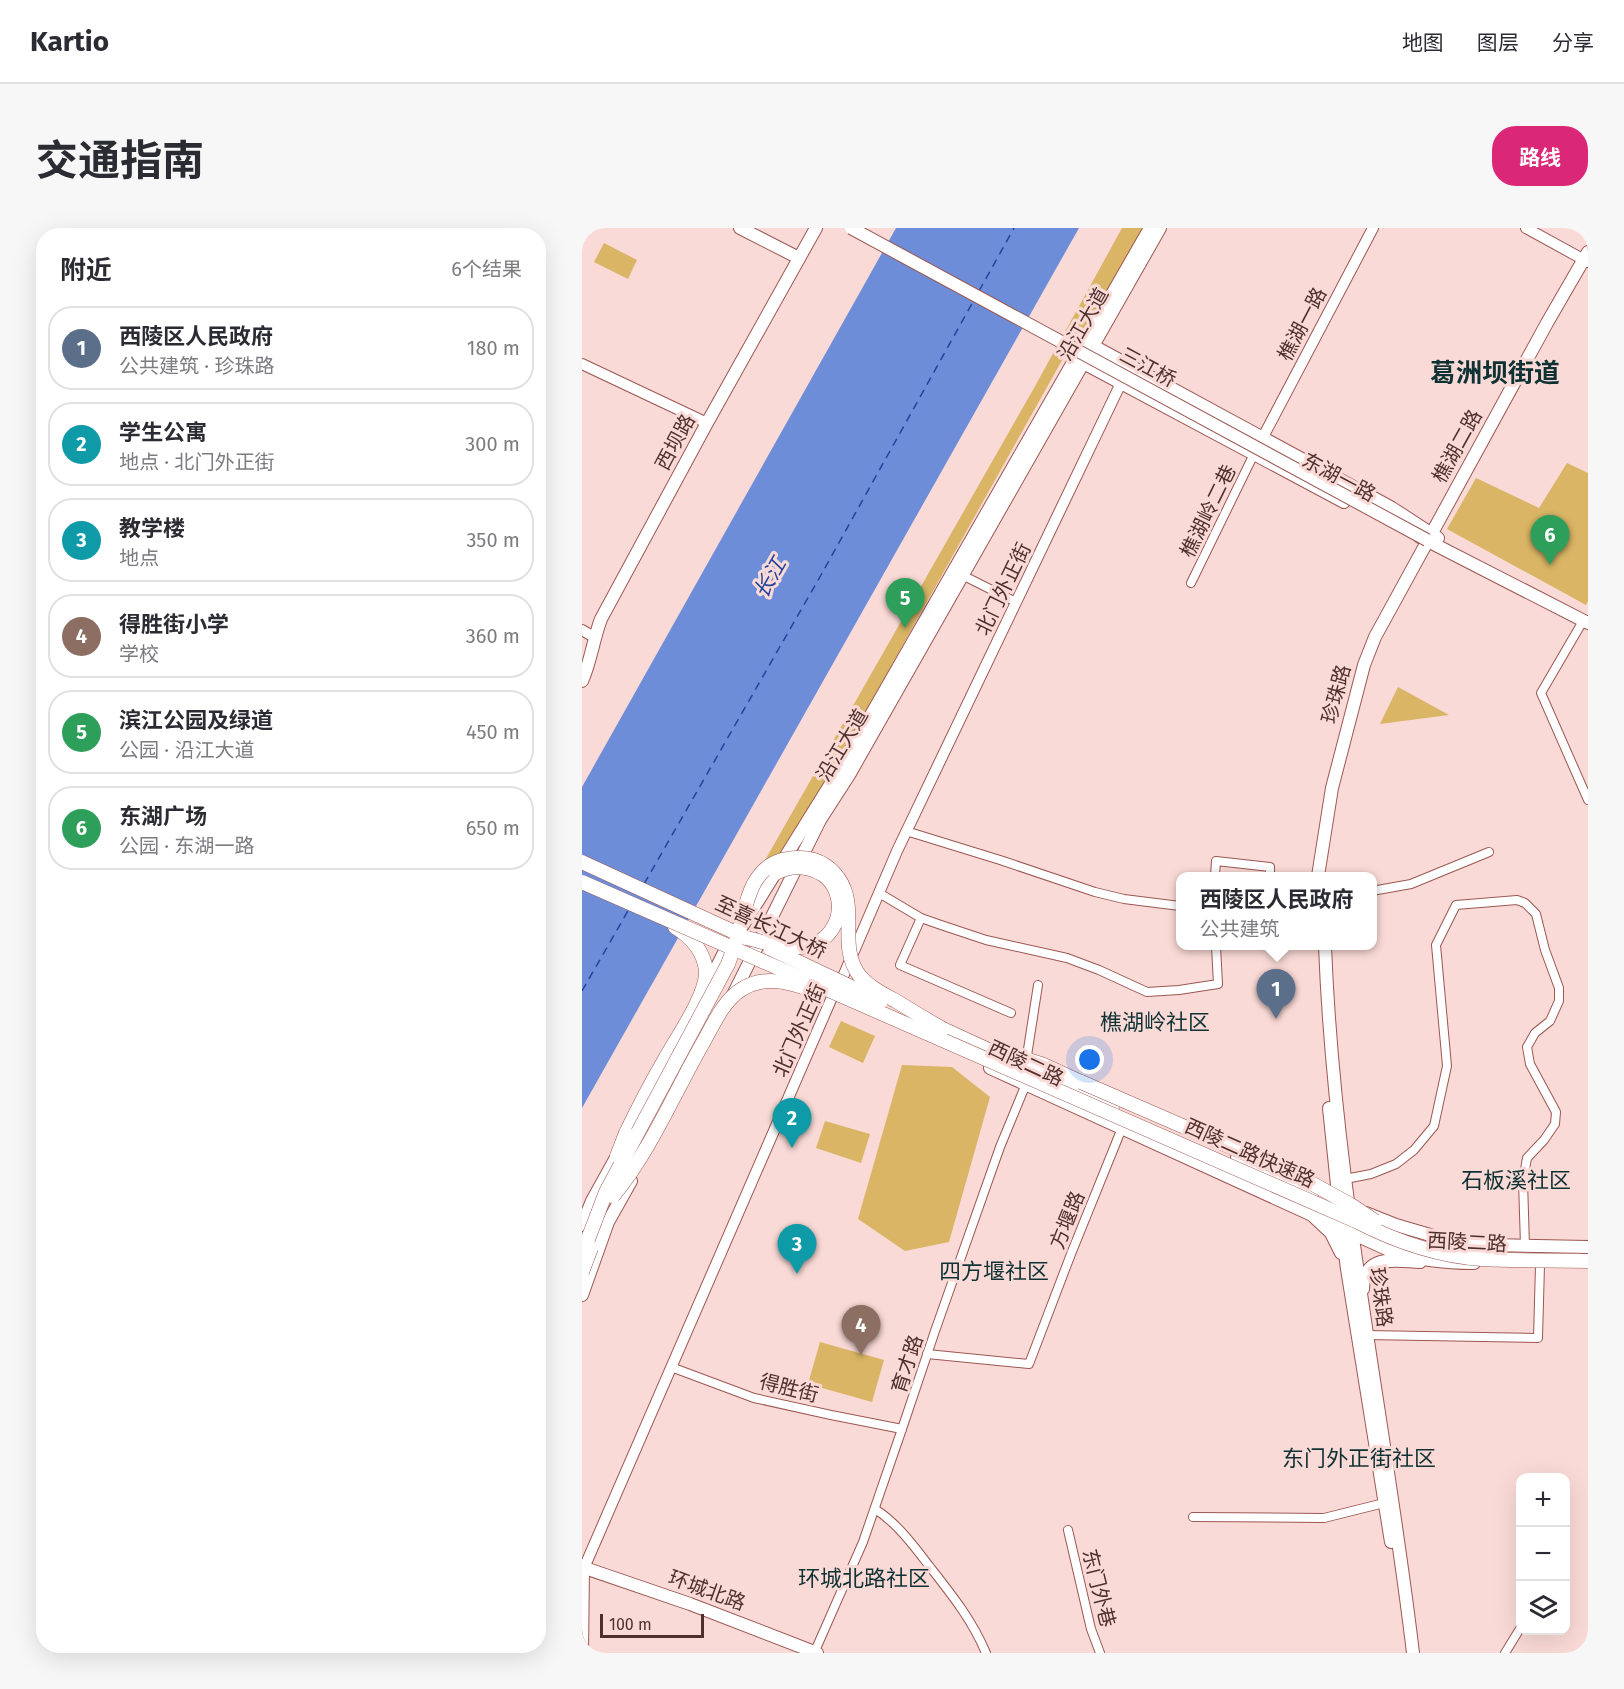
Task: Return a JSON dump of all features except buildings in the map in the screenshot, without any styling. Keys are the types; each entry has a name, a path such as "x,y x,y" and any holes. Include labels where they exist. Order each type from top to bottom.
{"highway":[{"path":"582,1255 609,1194 728,964 753,884 765,870 777,862 792,858 807,858 821,863 836,875 847,897 848,936 853,966 861,977 874,988 943,1029"},
{"name":"至喜长江大桥","path":"582,862 749,937 943,1029"},
{"path":"609,1194 734,968 764,883 780,870 803,867 818,873 833,886 838,900 838,915 835,926 821,941 799,948 780,946 749,937"},
{"name":"至喜长江大桥","path":"582,882 909,1025"},
{"path":"582,1272 599,1227 626,1133 693,1009 706,974 705,963 699,949 690,937 658,916"},
{"path":"609,1194 628,1178 718,1016 729,1000 744,988 771,980 792,984 909,1025"},
{"name":"西陵二路快速路","path":"909,1025 1386,1236 1433,1251 1480,1259 1588,1263"},
{"name":"西陵二路快速路","path":"943,1029 1212,1153 1416,1237 1459,1249 1588,1253"},
{"path":"1007,1053 1044,1065 1300,1177 1375,1221"}],"main road":[{"path":"740,228 797,252"},
{"path":"757,228 797,252"},
{"name":"西坝路","path":"582,666 588,633 596,615 797,252 807,228"},
{"name":"西坝路","path":"797,252 816,228"},
{"name":"三江桥","path":"851,228 1431,538"},
{"name":"三江桥","path":"867,228 1431,538"},
{"name":"沿江大道","path":"582,1225 592,1201 726,949 749,937 849,775 962,575 1150,228"},
{"name":"沿江大道","path":"1089,343 1160,228"},
{"name":"樵湖二路","path":"1431,538 1587,258"},
{"path":"1089,343 1392,508 1431,538 1587,618"},
{"name":"东湖一路","path":"1079,361 1386,524 1431,538"},
{"name":"沿江大道","path":"582,1295 608,1222 752,960 749,937 840,769 1079,361"},
{"name":"珍珠路","path":"1319,872 1332,788 1364,665 1375,636 1431,538"},
{"name":"珍珠路","path":"1326,872 1339,789 1370,667 1381,639 1431,538"},
{"name":"西坝路","path":"582,681 590,659 588,633"},
{"name":"西陵二路","path":"749,937 1007,1053"},
{"name":"西陵二路","path":"726,949 833,995 1398,1254 1443,1263 1588,1263"},
{"name":"珍珠路","path":"1318,950 1328,1101 1347,1232 1364,1317 1403,1569 1413,1653"},
{"name":"珍珠路","path":"1325,950 1336,1100 1345,1179 1343,1204"},
{"name":"西陵二路","path":"1026,1061 1041,1070 1343,1204 1396,1225 1454,1242 1588,1247"},
{"path":"1313,1216 1331,1233 1347,1269"},
{"name":"珍珠路","path":"1347,1232 1347,1269 1406,1653"},
{"path":"1364,1317 1363,1284 1367,1272 1375,1263 1390,1261 1443,1263"},
{"name":"环城北路","path":"583,1568 690,1604 816,1652"}],"street":[{"name":"樵湖一路","path":"1263,437 1373,228"},
{"path":"1526,228 1587,258"},
{"path":"1536,228 1587,258"},
{"path":"582,364 704,422"},
{"name":"北门外正街","path":"583,1568 906,831 1121,383"},
{"name":"樵湖岭二巷","path":"1191,583 1254,454"},
{"path":"962,575 1016,602"},
{"path":"1587,618 1541,693 1588,800"},
{"path":"906,831 1095,892 1124,899 1176,906"},
{"path":"1377,890 1411,884 1489,852"},
{"path":"1215,872 1215,861 1270,867 1270,872"},
{"path":"879,893 921,918 986,940 1067,958 1147,992 1218,984 1216,950"},
{"path":"1345,1179 1371,1174 1396,1164 1414,1150 1434,1126 1447,1066 1436,945 1456,905 1517,900 1525,903 1536,914 1545,950 1559,988 1559,1001 1550,1021 1535,1034 1527,1047 1530,1064 1556,1112 1555,1124 1527,1158 1523,1181 1525,1246"},
{"path":"921,918 900,965 1011,1012"},
{"path":"1026,1061 1038,986"},
{"name":"育才路","path":"816,1652 875,1509 1000,1147 1026,1084"},
{"name":"方堰路","path":"927,1354 1029,1364 1122,1128"},
{"path":"1366,1335 1538,1338 1539,1264"},
{"name":"得胜街","path":"671,1367 754,1398 902,1430"},
{"path":"1193,1517 1324,1518 1384,1503"},
{"path":"875,1509 908,1539 964,1611 986,1653"},
{"name":"东门外巷","path":"1068,1530 1091,1629 1100,1653"},
{"path":"583,1568 583,1653"},
{"path":"1505,1653 1516,1635"}],"shaded area":[{"path":"1122,228 1146,228 1090,328 1065,355 787,852 764,862 1034,388"},
{"path":"604,243 637,260 628,279 594,262"},
{"path":"1567,463 1588,473 1588,601 1586,605 1447,529 1476,478 1539,508"},
{"path":"1398,687 1449,715 1380,724"},
{"path":"841,1021 875,1036 863,1063 829,1047"},
{"path":"902,1065 952,1067 990,1097 949,1242 905,1251 858,1219"},
{"path":"825,1121 870,1134 861,1163 816,1148"},
{"path":"820,1342 884,1360 872,1402 808,1384"}],"water":[{"name":"长江","path":"896,228 1079,228 582,1108 582,787"}],"ferry route":[{"path":"979,291 1014,228"},
{"path":"644,884 821,575 974,300"},
{"path":"582,991 629,909"}],"place":[{"name":"东湖广场","path":"1550,565"},
{"name":"滨江公园及绿道","path":"905,628"},
{"name":"西陵区人民政府","path":"1276,1019"},
{"name":"学生公寓","path":"792,1148"},
{"name":"教学楼","path":"797,1274"},
{"name":"得胜街小学","path":"861,1355"}],"district":[{"name":"葛洲坝街道","path":"1495,373"},
{"name":"樵湖岭社区","path":"1155,1022"},
{"name":"石板溪社区","path":"1516,1180"},
{"name":"四方堰社区","path":"994,1271"},
{"name":"东门外正街社区","path":"1359,1458"},
{"name":"环城北路社区","path":"864,1578"}]}
